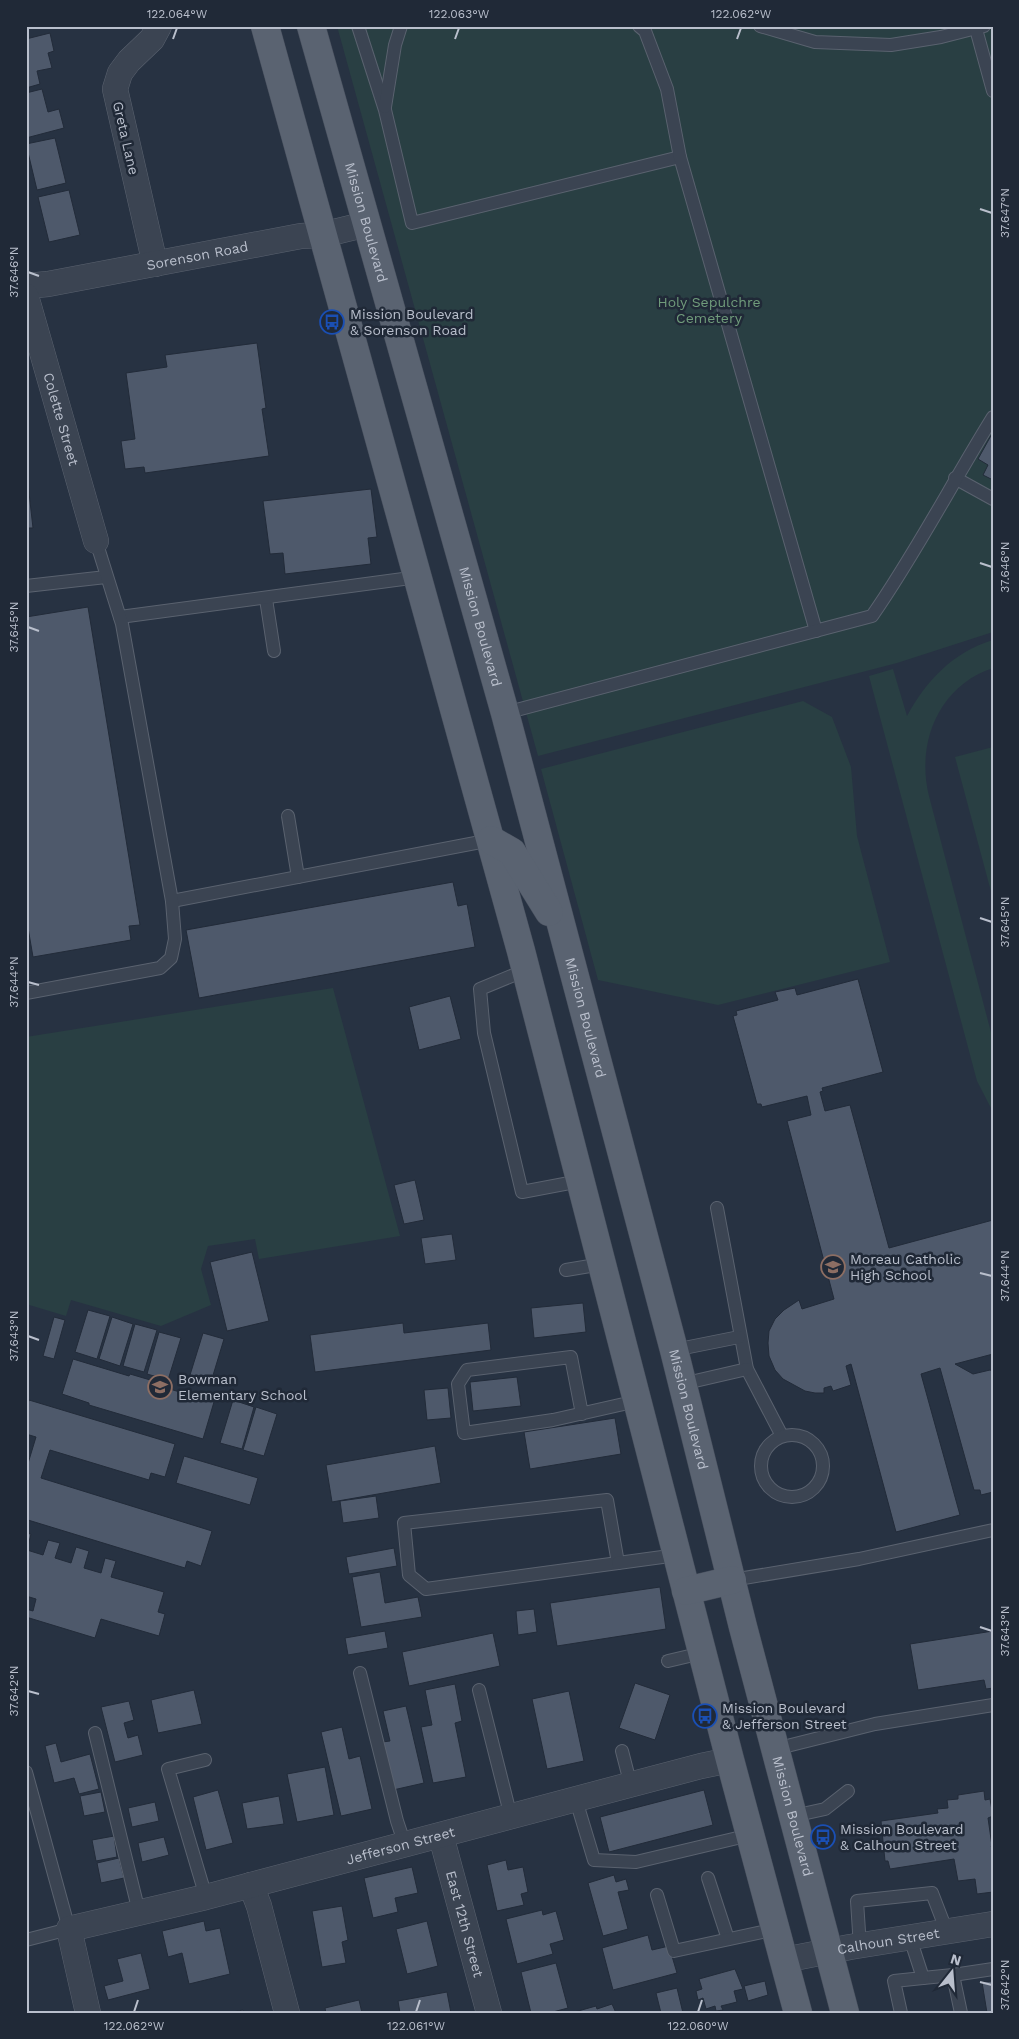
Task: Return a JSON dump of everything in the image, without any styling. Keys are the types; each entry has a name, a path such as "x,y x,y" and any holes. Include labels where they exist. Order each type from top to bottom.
{"main road":[{"path":"265,26 526,970 702,1653 798,2013"},
{"name":"Mission Boulevard","path":"311,26 378,269 505,713 674,1350 775,1748 845,2013"},
{"path":"491,840 512,852 565,939"},
{"path":"686,1591 732,1580"}],"street":[{"name":"Greta Lane","path":"155,264 118,110 115,89 124,67 152,39 159,26"},
{"name":"Sorenson Road","path":"26,286 301,236 322,235 367,224"},
{"name":"Colette Street","path":"26,296 96,541"},
{"name":"Jefferson Street","path":"69,1929 206,1897 511,1818 701,1766 730,1760"},
{"name":"East 12th Street","path":"441,1836 489,2013"},
{"path":"251,1885 259,1906 287,2013"},
{"name":"Calhoun Street","path":"784,1960 993,1924"},
{"path":"69,1929 88,2013"}],"lane":[{"path":"358,26 385,110 412,224 680,157"},
{"path":"385,110 395,45 401,26"},
{"path":"760,26 815,42 890,44 980,28 993,91"},
{"path":"643,28 667,89 680,157 816,631"},
{"path":"505,713 872,616 892,588 955,478 993,417"},
{"path":"955,478 993,499"},
{"path":"26,993 160,968 171,958 175,939 172,901 120,617 96,541"},
{"path":"26,586 106,576"},
{"path":"120,617 418,578"},
{"path":"266,599 274,651"},
{"path":"288,816 298,877"},
{"path":"172,901 491,840"},
{"path":"526,970 480,989 484,1033 522,1192 580,1181"},
{"path":"716,1208 746,1369 782,1436"},
{"path":"566,1270 602,1264"},
{"path":"674,1350 739,1337"},
{"path":"582,1414 571,1358 467,1370 458,1384 464,1433 553,1420 582,1414 637,1401"},
{"path":"682,1384 746,1369"},
{"path":"793,1434 804,1436 813,1442 820,1451 824,1461 824,1472 820,1482 813,1490 803,1496 784,1497 767,1485 762,1476 760,1467 766,1448 773,1440 782,1436 793,1434"},
{"path":"618,1563 607,1500 404,1524 409,1575 426,1589 618,1563 677,1555"},
{"path":"732,1580 859,1559 993,1530"},
{"path":"668,1661 702,1653"},
{"path":"360,1673 397,1821 405,1845"},
{"path":"479,1690 511,1818"},
{"path":"775,1748 875,1724 993,1705"},
{"path":"95,1733 140,1912"},
{"path":"622,1751 631,1786"},
{"path":"205,1760 168,1769 206,1897"},
{"path":"26,1772 69,1929 26,1940"},
{"path":"793,1816 825,1809 848,1791"},
{"path":"576,1800 594,1860 636,1862 750,1835"},
{"path":"708,1878 728,1939"},
{"path":"860,1947 857,1901 932,1893 947,1932"},
{"path":"657,1895 674,1951 776,1928"},
{"path":"910,1938 923,1978"},
{"path":"902,2013 894,1981 993,1969"},
{"path":"953,1975 961,2013"}],"green space":[{"name":"Holy Sepulchre Cemetery","path":"337,26 993,26 993,632 897,663 538,756"},
{"path":"993,640 993,668 974,677 958,688 945,703 936,719 929,737 926,776 929,796 993,1040 993,1112 977,1081 869,676 893,669 907,716 923,691 942,669 965,652"},
{"path":"803,701 832,717 851,767 857,836 890,962 718,1005 598,980 541,769"},
{"path":"993,747 993,899 955,757"},
{"path":"333,988 400,1236 259,1259 255,1239 208,1246 201,1269 211,1305 161,1326 71,1300 66,1316 26,1304 26,1037"}],"building":[{"path":"50,33 54,51 48,53 52,68 37,71 40,84 26,88 26,39"},
{"path":"42,89 48,112 59,109 64,128 26,138 26,93"},
{"path":"55,138 66,183 37,190 26,144"},
{"path":"69,190 80,235 49,242 38,197"},
{"path":"257,343 266,408 262,409 269,456 145,473 144,467 125,469 121,441 135,439 126,373 167,367 165,355"},
{"path":"993,432 993,480 983,475 988,465 978,459"},
{"path":"26,466 33,528 26,528"},
{"path":"371,489 377,537 368,538 371,564 285,574 283,553 270,554 263,501"},
{"path":"88,607 140,925 129,926 131,940 33,957 26,916 26,617"},
{"path":"453,882 458,906 467,904 475,947 199,998 186,930"},
{"path":"858,979 883,1072 822,1088 823,1091 820,1092 825,1111 850,1105 889,1248 993,1220 993,1354 955,1364 973,1374 993,1371 993,1492 981,1495 980,1490 974,1490 940,1368 921,1374 960,1515 896,1532 851,1364 846,1366 851,1385 833,1391 831,1386 824,1388 824,1393 815,1393 805,1391 783,1379 775,1370 769,1356 769,1331 775,1319 784,1310 799,1300 802,1309 834,1299 787,1121 811,1115 807,1096 762,1107 761,1104 757,1104 733,1016 737,1015 736,1011 778,1000 775,992 795,988 797,995"},
{"path":"450,996 461,1039 419,1050 409,1007"},
{"path":"415,1180 424,1220 404,1224 394,1185"},
{"path":"452,1234 456,1260 425,1264 421,1238"},
{"path":"252,1252 269,1321 227,1331 210,1262"},
{"path":"583,1303 586,1332 534,1338 531,1308"},
{"path":"88,1310 110,1316 97,1359 75,1352"},
{"path":"54,1317 65,1320 54,1359 43,1356"},
{"path":"112,1317 133,1324 120,1366 99,1359"},
{"path":"403,1323 404,1333 488,1323 491,1350 315,1372 310,1335"},
{"path":"135,1324 157,1330 144,1372 123,1366"},
{"path":"159,1332 181,1338 168,1380 147,1374"},
{"path":"203,1333 224,1339 211,1382 190,1375"},
{"path":"73,1359 129,1376 130,1374 157,1382 156,1385 214,1402 203,1439 89,1405 89,1403 62,1394"},
{"path":"517,1377 521,1406 473,1411 470,1382"},
{"path":"448,1388 451,1418 427,1420 424,1390"},
{"path":"29,1400 175,1444 165,1477 151,1473 149,1480 50,1450 41,1478 212,1531 201,1566 187,1561 185,1568 28,1520 26,1526 26,1470 36,1437 26,1434 26,1411"},
{"path":"233,1400 254,1407 242,1449 220,1443"},
{"path":"256,1407 277,1414 264,1456 243,1450"},
{"path":"615,1418 621,1454 530,1469 524,1432"},
{"path":"435,1446 441,1483 332,1502 326,1465"},
{"path":"184,1456 258,1478 250,1505 176,1483"},
{"path":"376,1496 379,1518 343,1523 340,1501"},
{"path":"26,1533 31,1534 27,1550 43,1555 48,1540 60,1543 55,1558 71,1563 76,1547 89,1551 84,1568 101,1573 105,1558 116,1561 111,1577 164,1592 158,1612 165,1614 159,1636 101,1619 95,1638 26,1617 26,1609 33,1611 36,1599 26,1596"},
{"path":"394,1548 397,1566 349,1574 346,1557"},
{"path":"380,1572 385,1603 418,1597 422,1617 361,1627 352,1577"},
{"path":"660,1587 666,1629 557,1646 550,1603"},
{"path":"534,1609 537,1632 518,1635 516,1611"},
{"path":"385,1631 388,1648 348,1655 345,1638"},
{"path":"993,1631 993,1688 986,1689 984,1680 918,1690 910,1644"},
{"path":"493,1633 500,1666 409,1686 402,1652"},
{"path":"635,1683 670,1695 655,1740 619,1728"},
{"path":"455,1684 462,1721 455,1723 466,1777 433,1783 421,1727 432,1725 425,1690"},
{"path":"194,1690 202,1724 158,1733 151,1700"},
{"path":"569,1691 584,1761 547,1769 532,1699"},
{"path":"129,1701 134,1720 124,1723 128,1738 138,1735 143,1755 115,1762 101,1707"},
{"path":"406,1706 424,1783 393,1790 382,1742 390,1741 383,1711"},
{"path":"342,1727 349,1759 360,1756 372,1809 341,1816 321,1732"},
{"path":"56,1743 61,1762 90,1754 99,1789 79,1794 74,1778 54,1783 45,1746"},
{"path":"325,1767 334,1815 297,1822 287,1774"},
{"path":"218,1790 233,1843 206,1850 193,1797"},
{"path":"704,1790 713,1825 609,1852 600,1817"},
{"path":"984,1791 985,1800 990,1799 993,1816 988,1818 993,1849 993,1892 977,1894 975,1879 958,1881 954,1859 890,1869 888,1861 885,1861 881,1821 938,1813 937,1809 948,1808 947,1800 958,1799 958,1795"},
{"path":"101,1792 105,1812 84,1816 80,1796"},
{"path":"279,1796 284,1824 247,1829 242,1803"},
{"path":"155,1802 159,1821 132,1827 128,1808"},
{"path":"114,1836 117,1857 96,1861 92,1840"},
{"path":"164,1837 169,1855 142,1862 138,1843"},
{"path":"119,1858 124,1878 101,1883 97,1863"},
{"path":"506,1860 508,1870 523,1867 528,1892 521,1894 524,1905 497,1911 487,1865"},
{"path":"412,1867 418,1893 395,1898 398,1912 373,1918 364,1878"},
{"path":"614,1875 616,1882 626,1879 629,1890 618,1892 628,1929 603,1936 588,1883"},
{"path":"342,1906 348,1940 342,1942 346,1963 322,1967 312,1911"},
{"path":"542,1910 543,1915 556,1911 564,1940 550,1944 553,1954 517,1964 506,1919"},
{"path":"204,1921 206,1931 220,1928 230,1974 189,1984 182,1953 168,1957 162,1931"},
{"path":"427,1921 438,1966 407,1974 396,1929"},
{"path":"648,1935 652,1950 669,1946 677,1973 613,1990 602,1948"},
{"path":"141,1953 150,1989 108,2000 104,1986 123,1981 117,1959"},
{"path":"556,1963 568,2008 549,2013 531,2013 521,1972"},
{"path":"735,1969 743,1989 734,1991 737,2002 721,2006 723,2010 716,2011 715,2006 706,2009 703,1998 698,2000 696,1991 702,1989 699,1979"},
{"path":"765,1981 768,1995 748,2001 744,1986"},
{"path":"993,1981 993,2013 987,2013 982,1982"},
{"path":"677,1988 683,2013 661,2013 656,1993"},
{"path":"447,1992 451,2013 400,2013 398,2001"},
{"path":"359,2000 362,2013 326,2013 325,2008"},
{"path":"612,2004 616,2013 571,2013 596,2006 597,2009"},
{"path":"243,2010 244,2013 227,2013"}],"place":[{"name":"Mission Boulevard & Sorenson Road","path":"332,322"},
{"name":"Moreau Catholic High School","path":"833,1267"},
{"name":"Bowman Elementary School","path":"160,1387"},
{"name":"Mission Boulevard & Jefferson Street","path":"705,1716"},
{"name":"Mission Boulevard & Calhoun Street","path":"823,1837"}]}
